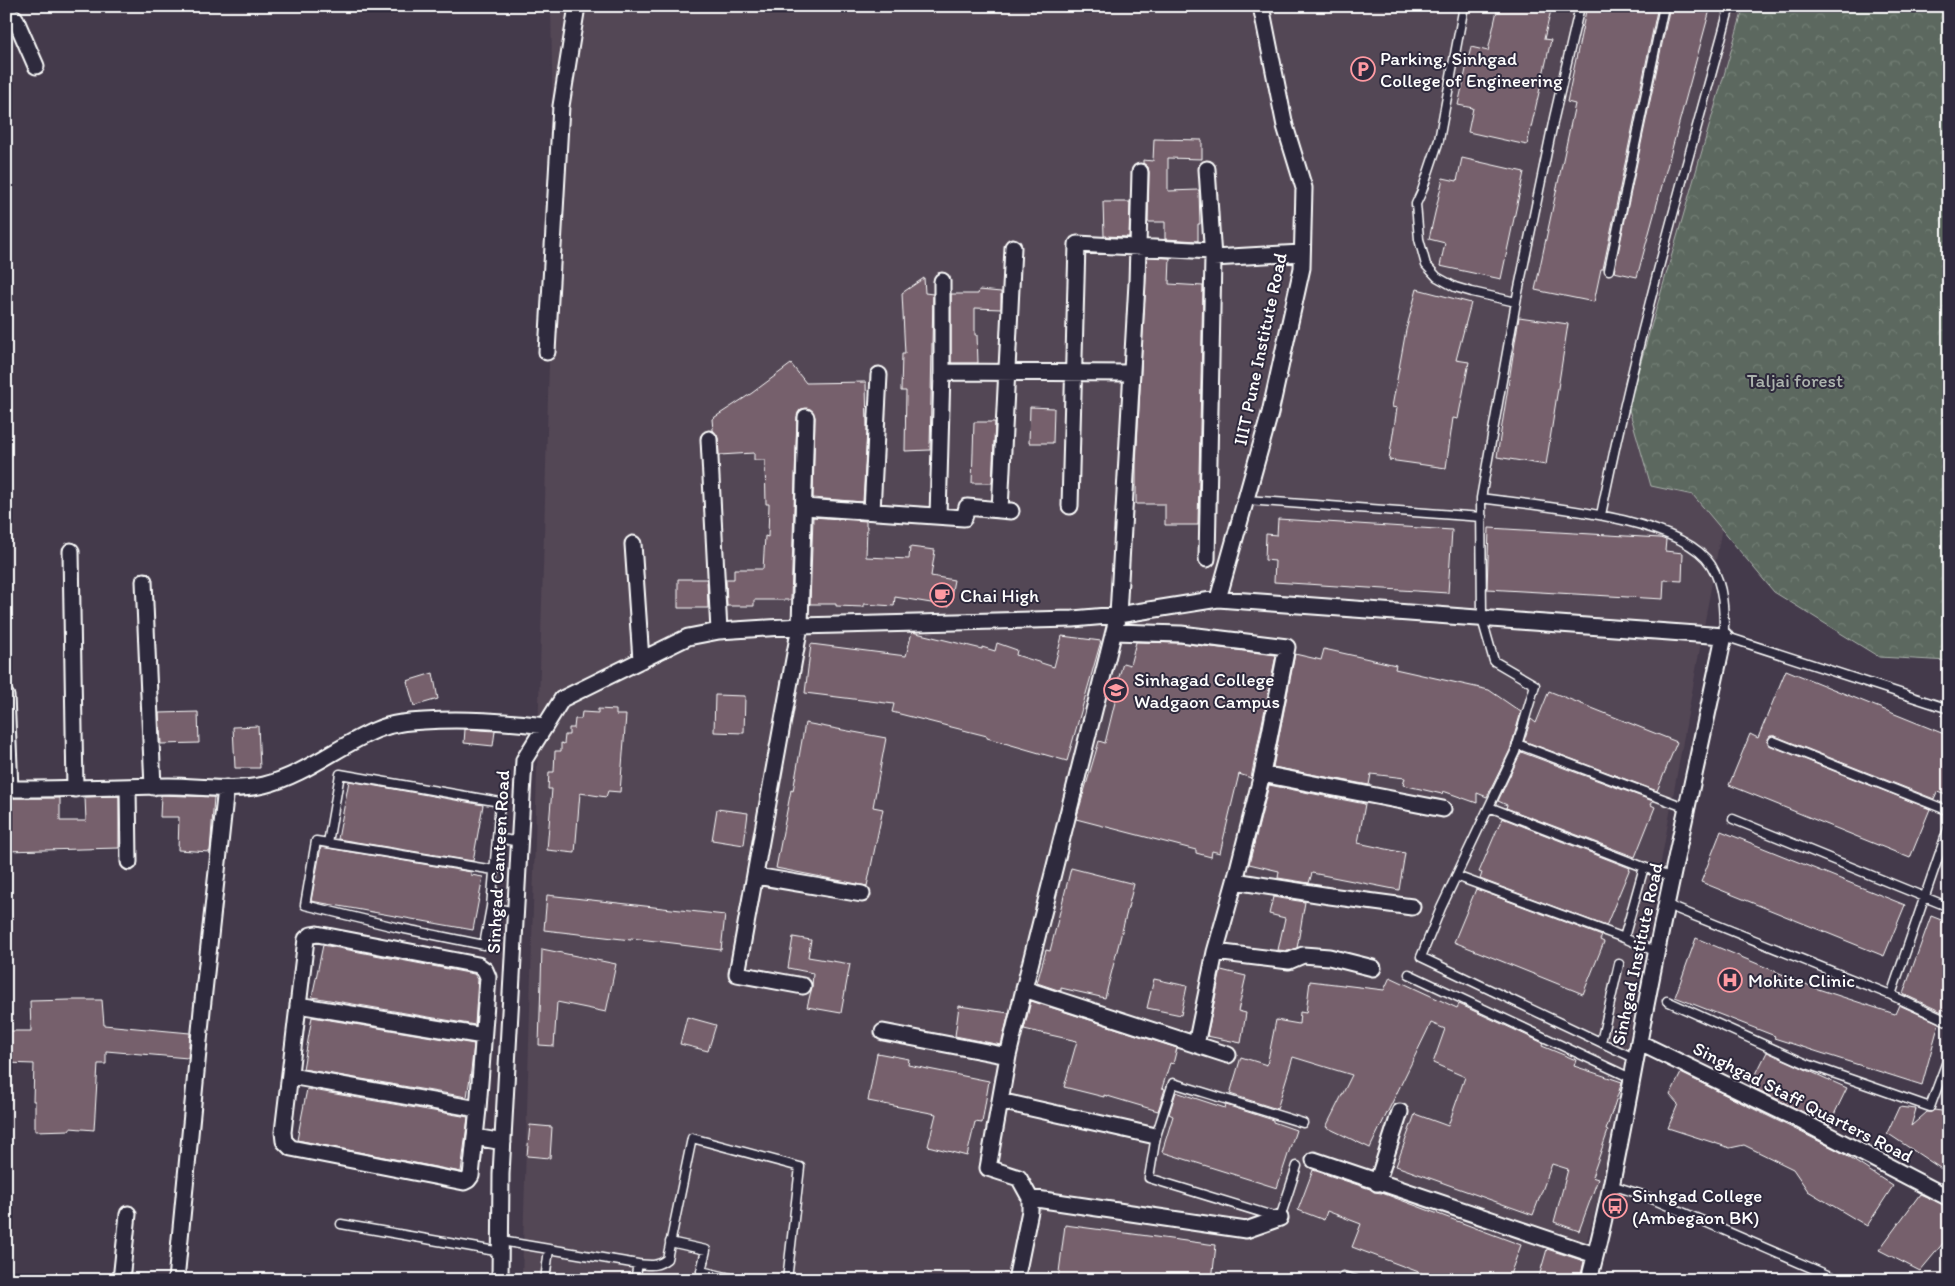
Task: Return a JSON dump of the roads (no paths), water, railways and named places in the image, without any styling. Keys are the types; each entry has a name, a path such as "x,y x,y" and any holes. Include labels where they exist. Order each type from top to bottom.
{"street":[{"path":"547,352 561,106 577,6"},
{"name":"IIIT Pune Institute Road","path":"1218,599 1270,413 1302,268 1304,188 1285,126 1261,6"},
{"path":"6,13 14,18 36,66"},
{"path":"1207,169 1212,255 1207,559"},
{"path":"1016,1280 1030,1211 1030,1198 1019,1178 988,1168 1008,1056 1118,615 1132,373 1140,172"},
{"path":"1070,506 1077,244 1138,247 1212,255 1302,253"},
{"path":"804,507 964,518 967,508 1006,510 1007,373 1013,247"},
{"path":"938,516 942,372 942,281"},
{"path":"942,372 1132,373"},
{"path":"872,511 879,376"},
{"path":"802,986 737,974 800,626 806,417"},
{"path":"709,439 719,631"},
{"path":"633,544 641,660"},
{"path":"71,551 74,789"},
{"path":"144,581 153,787"},
{"path":"1118,615 1218,599 1724,636"},
{"name":"Sinhgad Canteen Road","path":"500,1280 503,1142 524,760 562,699 688,637 719,631 800,626 1073,619 1118,615"},
{"path":"1114,632 1181,634 1287,648 1262,774 1235,882 1214,952 1196,1045"},
{"name":"Sinhgad Institute Road","path":"1588,1280 1611,1185 1672,878 1724,636"},
{"path":"6,696 8,789 226,788 262,786 280,781 323,760 376,730 397,723 494,719 546,726"},
{"path":"1262,774 1443,809"},
{"path":"128,787 129,862"},
{"path":"176,1280 226,788"},
{"path":"756,876 862,894"},
{"path":"1235,882 1412,907"},
{"path":"317,934 478,965 485,970 488,977 483,1036 471,1176 464,1182 290,1148 284,1141 306,939 311,935 317,934"},
{"path":"1214,952 1289,961 1303,954 1329,957 1373,968"},
{"path":"1024,989 1228,1054"},
{"path":"298,1005 483,1036"},
{"path":"883,1032 1008,1056"},
{"name":"Singhgad Staff Quarters Road","path":"1640,1044 1801,1121 1949,1198"},
{"path":"290,1076 478,1109"},
{"path":"1000,1101 1153,1136"},
{"path":"1377,1183 1400,1112"},
{"path":"475,1137 503,1142"},
{"path":"1314,1160 1377,1183 1595,1255"},
{"path":"1030,1198 1246,1230 1280,1218"},
{"path":"121,1280 128,1214"}],"lane":[{"path":"1464,6 1439,140 1416,204 1421,247 1426,265 1437,277 1472,292 1516,302"},
{"path":"1580,6 1554,118 1516,302 1481,498 1482,618 1494,661 1535,685 1517,744 1420,956 1636,1059"},
{"path":"1609,270 1664,6"},
{"path":"1601,515 1616,437 1643,326 1730,6"},
{"path":"1481,498 1601,515 1671,536 1691,545 1714,570 1721,588 1724,636 1949,709"},
{"path":"1246,500 1482,517"},
{"path":"1773,741 1949,811"},
{"path":"1517,744 1687,808"},
{"path":"328,843 340,774 500,802 491,907 484,945 395,927 305,905 316,841 328,843 494,870"},
{"path":"1489,807 1672,878"},
{"path":"1733,819 1949,907"},
{"path":"1891,995 1949,826"},
{"path":"497,838 520,842"},
{"path":"1624,938 1644,867"},
{"path":"1456,876 1657,952"},
{"path":"1667,905 1891,995 1949,1022"},
{"path":"491,907 516,912"},
{"path":"1601,1042 1619,964"},
{"path":"1409,974 1633,1079"},
{"path":"1667,1001 1807,1064 1930,1107 1949,1056"},
{"path":"1297,1166 1280,1218 1149,1178 1153,1136 1173,1083 1303,1123"},
{"path":"341,1224 501,1246 549,1249 656,1266 667,1258 692,1138 800,1167 787,1280"},
{"path":"1611,1185 1643,1195 1839,1280"},
{"path":"670,1242 706,1250 702,1271 739,1280"},
{"path":"545,1280 549,1249"},
{"path":"635,1280 638,1264"},
{"path":"1343,1276 1356,1280"}],"place":[{"name":"Parking, Sinhgad College of Engineering","path":"1363,69"},
{"name":"Chai High","path":"942,595"},
{"name":"Sinhagad College Wadgaon Campus","path":"1116,690"},
{"name":"Mohite Clinic","path":"1730,980"},
{"name":"Sinhgad College (Ambegaon BK)","path":"1615,1206"}],"park label":[{"name":"Taljai forest","path":"1795,380"}]}
